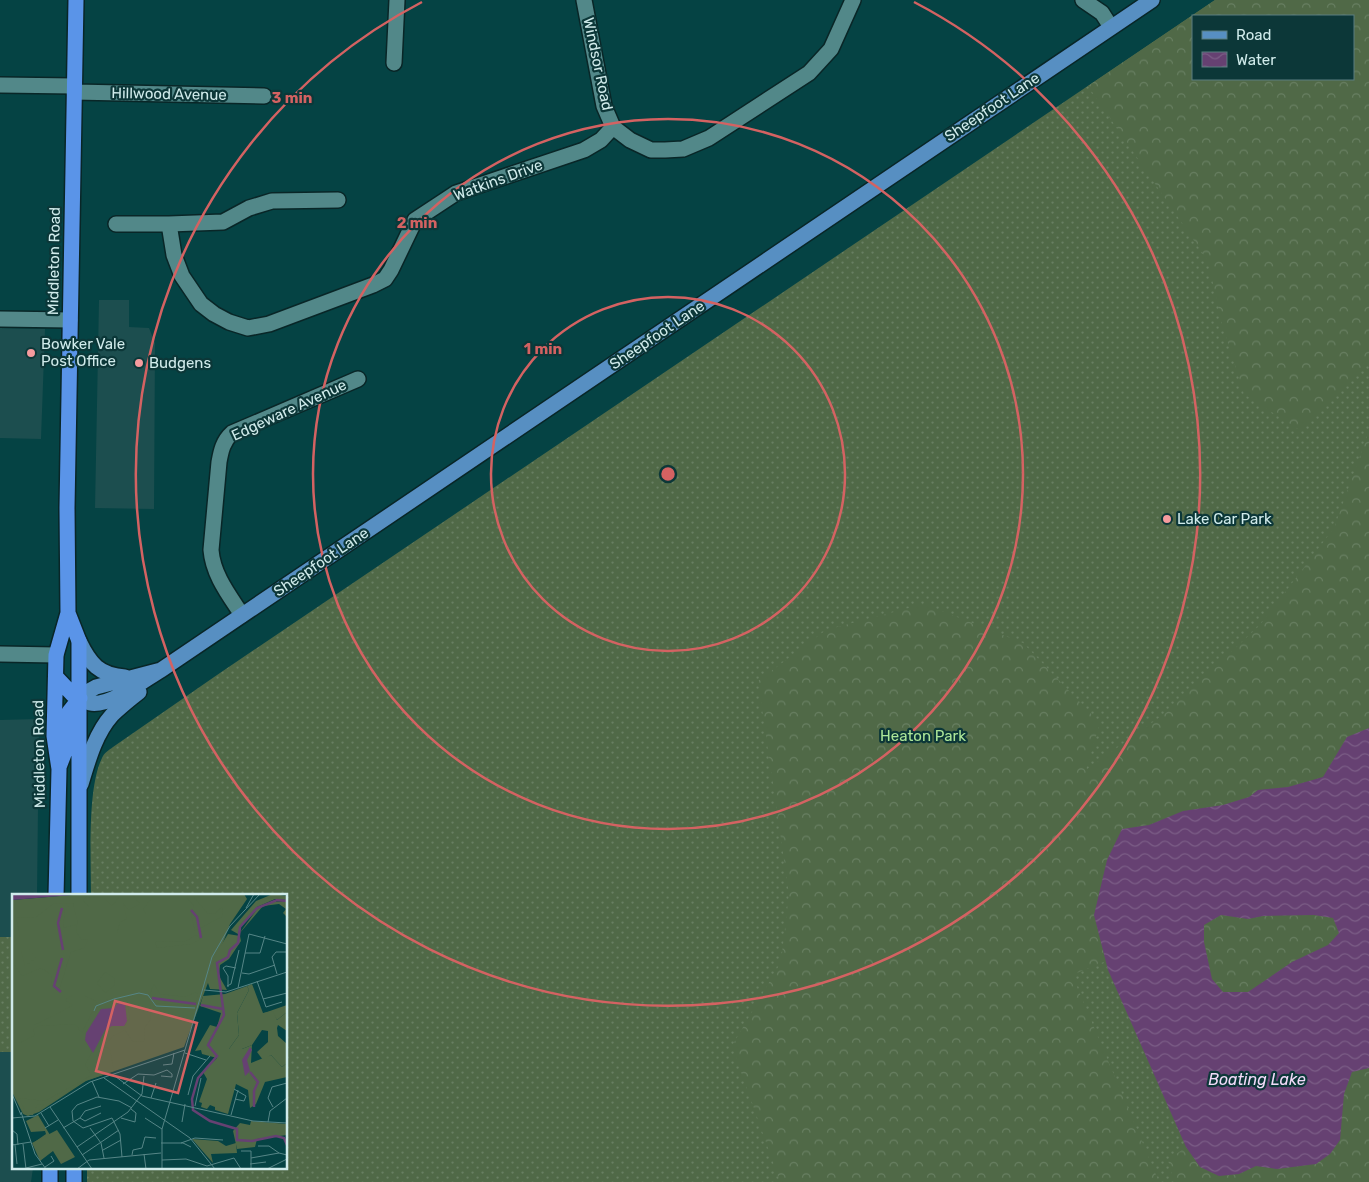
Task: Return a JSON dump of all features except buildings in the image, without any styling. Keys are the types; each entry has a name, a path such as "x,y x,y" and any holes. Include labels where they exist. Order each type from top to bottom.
{"highway":[{"name":"Middleton Road","path":"56,894 58,768 54,736 56,655 68,613 67,508 76,0"},
{"name":"Middleton Road","path":"68,613 79,641 79,894"},
{"path":"56,677 73,695 80,698 69,712 66,749 58,768"}],"main road":[{"name":"Sheepfoot Lane","path":"161,670 96,688 80,698 90,703 108,700 161,670 1152,0"},
{"path":"79,641 97,669 108,674 129,678"},
{"name":"Sheepfoot Lane","path":"80,787 90,756 101,731 110,718 161,670"}],"street":[{"path":"394,62 397,0"},
{"name":"Windsor Road","path":"584,0 604,106 613,127"},
{"path":"613,127 630,140 651,150 683,149 709,138 809,73 831,48 853,0"},
{"path":"1083,0 1102,13 1112,27"},
{"name":"Hillwood Avenue","path":"0,85 264,96"},
{"name":"Watkins Drive","path":"169,224 174,255 182,276 201,304 214,314 248,328 269,324 374,285 385,279 415,220 456,193 584,150 600,140 613,127"},
{"path":"116,224 223,222 249,208 272,201 338,200"},
{"path":"0,319 70,320"},
{"name":"Edgeware Avenue","path":"242,615 212,563 211,550 219,462 226,439 232,433 358,379"},
{"path":"0,654 56,655"}],"shaded area":[{"path":"99,300 129,300 129,327 149,328 155,343 154,509 95,508"},
{"path":"0,328 45,329 41,439 0,438"},
{"path":"39,719 37,894 12,894 12,1170 33,1170 31,1182 0,1182 0,720"}],"green space":[{"name":"Heaton Park","path":"1215,0 1369,0 1369,1182 87,1182 87,1170 288,1170 288,894 91,894 94,787 97,771 103,756 113,747 1192,16 1192,80 1354,80 1354,15 1193,15"},
{"path":"1215,0 1369,0 1369,361 1301,431 1244,394 1222,324 1208,261 1088,86 1192,16 1192,80 1354,80 1354,15 1193,15"},
{"path":"1369,431 1369,728 1347,737 1323,777 1288,787 1258,790 1249,797 1223,805 1183,811 1149,825 1122,829 1094,915 1106,961 1072,975 1159,1182 780,1182 732,1046 781,962 789,894 758,681 826,630 924,604 1023,643 1100,723 1086,770 1167,712 1260,625 1334,528"},
{"path":"1221,915 1248,919 1263,916 1314,915 1333,918 1339,933 1328,945 1292,962 1248,992 1223,992 1212,979 1204,942 1204,925"},
{"path":"0,937 12,937 12,1052 0,1052"},
{"path":"1369,1068 1369,1182 1174,1182 1168,1160 1186,1147 1200,1167 1219,1176 1239,1174 1256,1166 1277,1169 1316,1164 1352,1071"}],"water":[{"name":"Boating Lake","path":"1369,728 1369,1068 1352,1072 1344,1094 1340,1140 1330,1154 1316,1164 1277,1169 1256,1166 1239,1174 1219,1176 1200,1167 1186,1147 1108,970 1094,915 1107,860 1122,829 1149,825 1183,811 1223,805 1249,797 1258,790 1288,787 1323,777 1347,737","holes":["1221,915 1248,919 1263,916 1314,915 1333,918 1339,933 1328,945 1292,962 1248,992 1223,992 1212,979 1204,942 1204,925"]}],"place":[{"name":"Bowker Vale Post Office","path":"31,353"},
{"name":"Budgens","path":"139,363"},
{"name":"Lake Car Park","path":"1167,519"}]}
